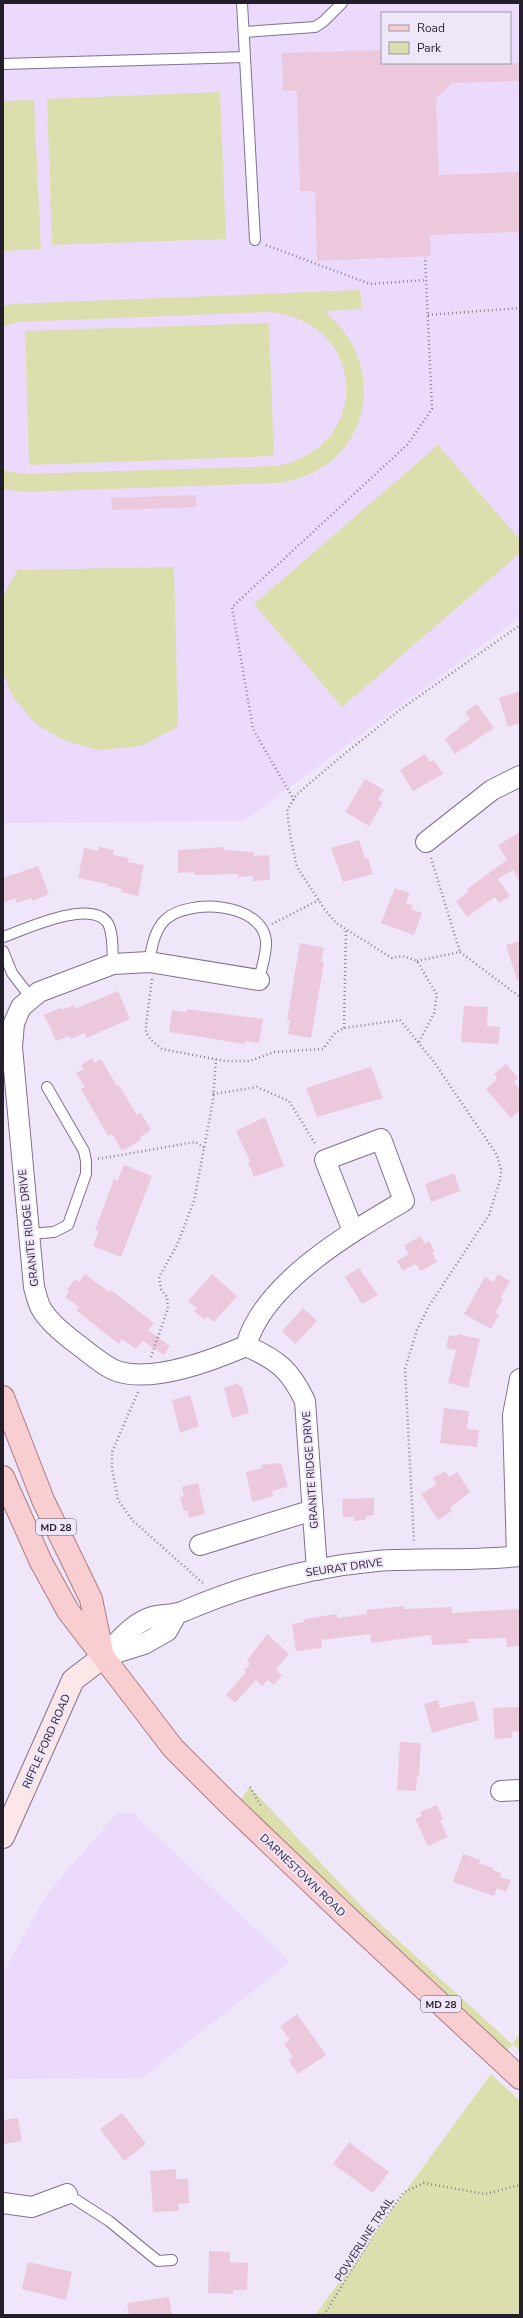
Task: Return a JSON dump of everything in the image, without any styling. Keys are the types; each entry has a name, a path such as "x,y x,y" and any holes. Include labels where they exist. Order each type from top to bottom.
{"main road":[{"name":"DARNESTOWN ROAD","path":"3,1397 43,1500 91,1599 103,1657"},
{"name":"DARNESTOWN ROAD","path":"3,1477 41,1562 68,1611 173,1748 229,1804 520,2078"}],"street":[{"path":"426,842 492,790 520,776"},
{"name":"GRANITE RIDGE DRIVE","path":"259,980 152,962 113,964 39,992 21,1007 14,1023 10,1125 29,1234 34,1288 42,1310 69,1338 91,1355 120,1372 145,1375 206,1363 246,1346 275,1361 294,1380 305,1401 317,1570"},
{"path":"246,1346 251,1329 260,1313 288,1281 353,1231 404,1201 381,1139 325,1160 353,1231"},
{"path":"518,1556 513,1415 520,1379"},
{"path":"200,1545 313,1510"},
{"name":"SEURAT DRIVE","path":"103,1657 129,1632 132,1626 152,1617 176,1615 216,1598 297,1573 377,1561 518,1556"},
{"name":"RIFFLE FORD ROAD","path":"3,1837 73,1680 103,1657"},
{"path":"3,2203 32,2207 67,2194"}],"lane":[{"path":"242,3 254,240"},
{"path":"244,32 315,27 324,21 342,3"},
{"path":"3,64 245,57"},
{"path":"152,962 154,936 165,920 186,911 215,907 238,910 248,915 261,930 266,942 259,980"},
{"path":"3,937 71,914 86,913 99,916 108,923 111,936 113,964"},
{"path":"3,951 12,973 31,998"},
{"path":"29,1234 54,1232 68,1225 86,1174 84,1151 47,1087"},
{"path":"67,2194 109,2221 158,2261 172,2260"}],"path":[{"path":"254,240 370,284 426,280"},
{"path":"294,800 253,729 232,607 408,444 432,408 425,257"},
{"path":"428,315 520,308"},
{"path":"419,1042 434,1013 437,995 417,962 403,956 392,958 336,923 325,910 305,881 297,866 292,847 287,811 296,795 401,709 520,624"},
{"path":"426,842 460,952 520,997"},
{"path":"261,930 319,900"},
{"path":"344,1028 346,929"},
{"path":"417,962 460,952"},
{"path":"152,962 146,1033 155,1045 162,1048 216,1059 213,1094 205,1148 197,1180 194,1202 177,1245 159,1278 161,1289 167,1298 168,1308 145,1375 112,1452 112,1469 118,1500 132,1520 173,1559 195,1575 216,1598"},
{"path":"213,1094 257,1087 289,1101 325,1160"},
{"path":"86,1161 195,1142 205,1148"},
{"name":"POWERLINE TRAIL","path":"324,2315 378,2227 404,2192 424,2183 485,2194 520,2186"}],"shaded area":[{"path":"3,3 520,3 520,617 244,821 3,823"},
{"path":"117,1813 133,1813 290,1962 142,2078 3,2079 3,1974 46,1895"}],"green space":[{"path":"220,92 226,239 52,245 47,99"},
{"path":"34,100 41,249 3,251 3,101"},
{"path":"360,290 362,309 324,311 346,334 359,360 364,387 361,414 351,439 333,459 309,475 278,483 25,492 3,489 3,470 23,474 277,466 309,454 330,435 343,411 346,385 340,360 326,337 302,320 270,312 19,322 3,326 3,306 13,304"},
{"path":"269,323 274,456 29,465 25,331"},
{"path":"438,445 520,540 520,553 342,707 254,604"},
{"path":"174,567 178,727 141,746 98,750 63,740 35,723 13,697 3,673 3,597 17,570"},
{"path":"250,1787 364,1909 512,2044 520,2034 520,2051 513,2044 500,2059 233,1809"},
{"path":"491,2074 520,2101 520,2315 315,2315"}],"building":[{"path":"381,50 381,64 520,63 520,81 452,83 436,99 439,175 520,172 520,232 430,235 431,256 317,261 315,191 300,191 297,91 283,91 282,53"},
{"path":"196,495 196,507 112,510 111,498"},
{"path":"520,691 520,723 508,727 499,698"},
{"path":"477,704 494,728 455,754 445,739 470,719 465,712"},
{"path":"425,754 430,762 434,760 443,774 413,791 400,770"},
{"path":"365,779 384,790 378,800 383,802 369,826 345,812"},
{"path":"520,832 520,882 513,870 498,879 510,896 499,903 495,897 467,917 456,901 468,892 467,889 507,860 498,845"},
{"path":"359,840 365,859 368,858 373,874 343,882 331,848"},
{"path":"99,847 114,850 113,855 129,858 128,862 144,865 138,896 121,892 122,889 108,886 108,884 78,878 84,848 98,851"},
{"path":"224,847 224,850 254,852 254,856 269,855 270,880 253,881 253,876 238,877 238,874 194,875 194,872 178,873 178,850"},
{"path":"38,866 49,894 32,901 31,898 17,903 15,898 3,903 3,878"},
{"path":"395,888 410,893 406,903 413,905 411,909 422,913 414,935 381,923"},
{"path":"520,941 520,980 517,980 506,945"},
{"path":"300,943 324,948 321,962 324,962 311,1038 288,1034 290,1020 287,1020"},
{"path":"118,991 130,1019 86,1038 85,1033 71,1039 69,1036 56,1041 44,1015 60,1008 62,1010 74,1005 75,1009"},
{"path":"464,1006 488,1007 487,1026 500,1027 498,1044 461,1042"},
{"path":"187,1009 263,1019 259,1043 245,1041 245,1044 169,1032 172,1010 186,1012"},
{"path":"92,1058 94,1063 101,1059 137,1115 141,1113 151,1130 140,1137 141,1140 122,1151 112,1134 108,1136 81,1089 85,1087 76,1073 83,1069 81,1065"},
{"path":"506,1064 518,1078 514,1082 520,1090 520,1110 511,1118 486,1089 497,1079 494,1074"},
{"path":"371,1067 383,1098 317,1117 306,1088"},
{"path":"265,1117 284,1166 254,1177 248,1162 250,1161 236,1131"},
{"path":"124,1165 152,1176 121,1257 93,1246 99,1231 95,1230 114,1179 117,1181"},
{"path":"454,1173 460,1191 431,1202 425,1184"},
{"path":"420,1236 425,1244 429,1241 435,1252 432,1253 437,1262 421,1271 415,1264 403,1271 397,1261 409,1254 404,1246"},
{"path":"359,1268 378,1295 362,1304 345,1277"},
{"path":"85,1274 109,1292 111,1290 154,1323 148,1330 170,1346 164,1355 143,1341 136,1349 122,1339 119,1344 77,1311 79,1307 65,1297 69,1292 67,1290 75,1279 79,1282"},
{"path":"212,1274 237,1296 214,1322 207,1317 205,1320 194,1311 197,1308 188,1301"},
{"path":"498,1274 510,1281 501,1297 503,1299 495,1313 499,1315 491,1329 464,1314 485,1277 494,1282"},
{"path":"303,1308 317,1321 295,1344 282,1331"},
{"path":"458,1334 480,1339 468,1388 448,1383 456,1350 446,1348 449,1335 458,1337"},
{"path":"239,1383 240,1387 242,1386 249,1413 232,1418 224,1388"},
{"path":"190,1395 199,1426 180,1433 172,1400"},
{"path":"444,1408 469,1411 467,1429 479,1430 477,1447 440,1443"},
{"path":"281,1463 288,1487 272,1491 273,1496 252,1502 246,1472 262,1468 261,1465"},
{"path":"445,1471 449,1477 457,1472 470,1492 450,1508 452,1511 438,1520 421,1494 437,1484 433,1478"},
{"path":"198,1483 205,1514 189,1518 187,1510 184,1511 180,1497 184,1496 182,1487"},
{"path":"374,1498 374,1515 366,1516 365,1520 354,1521 354,1517 343,1517 342,1499"},
{"path":"404,1606 404,1609 452,1607 452,1613 519,1609 520,1646 507,1647 506,1638 468,1639 469,1643 432,1645 431,1635 371,1643 370,1634 321,1640 322,1648 296,1651 292,1624 304,1622 304,1619 337,1614 337,1618 367,1614 367,1610"},
{"path":"267,1634 289,1654 276,1669 282,1675 274,1685 268,1680 262,1686 256,1680 235,1703 226,1695 246,1672 244,1670 250,1664 247,1661"},
{"path":"438,1700 440,1708 474,1701 479,1720 432,1733 424,1704"},
{"path":"520,1707 520,1731 512,1732 512,1738 495,1739 493,1708"},
{"path":"400,1742 421,1743 419,1777 417,1776 416,1791 397,1790"},
{"path":"437,1805 443,1819 440,1821 448,1837 428,1846 415,1819 422,1816 420,1812"},
{"path":"463,1854 480,1860 479,1863 493,1868 493,1870 501,1873 500,1877 511,1880 506,1892 497,1888 494,1896 453,1882"},
{"path":"297,2014 326,2055 298,2074 288,2060 293,2057 284,2044 290,2040 280,2026"},
{"path":"122,2113 146,2144 124,2161 100,2129"},
{"path":"18,2118 22,2141 3,2144 3,2120"},
{"path":"349,2142 389,2172 373,2193 333,2164"},
{"path":"176,2169 176,2179 188,2179 189,2203 178,2204 179,2211 153,2212 150,2171"},
{"path":"209,2251 230,2252 230,2262 248,2263 247,2290 233,2290 233,2294 208,2293"},
{"path":"28,2262 72,2272 66,2300 22,2289"},
{"path":"169,2297 172,2315 129,2315 127,2303"}]}
